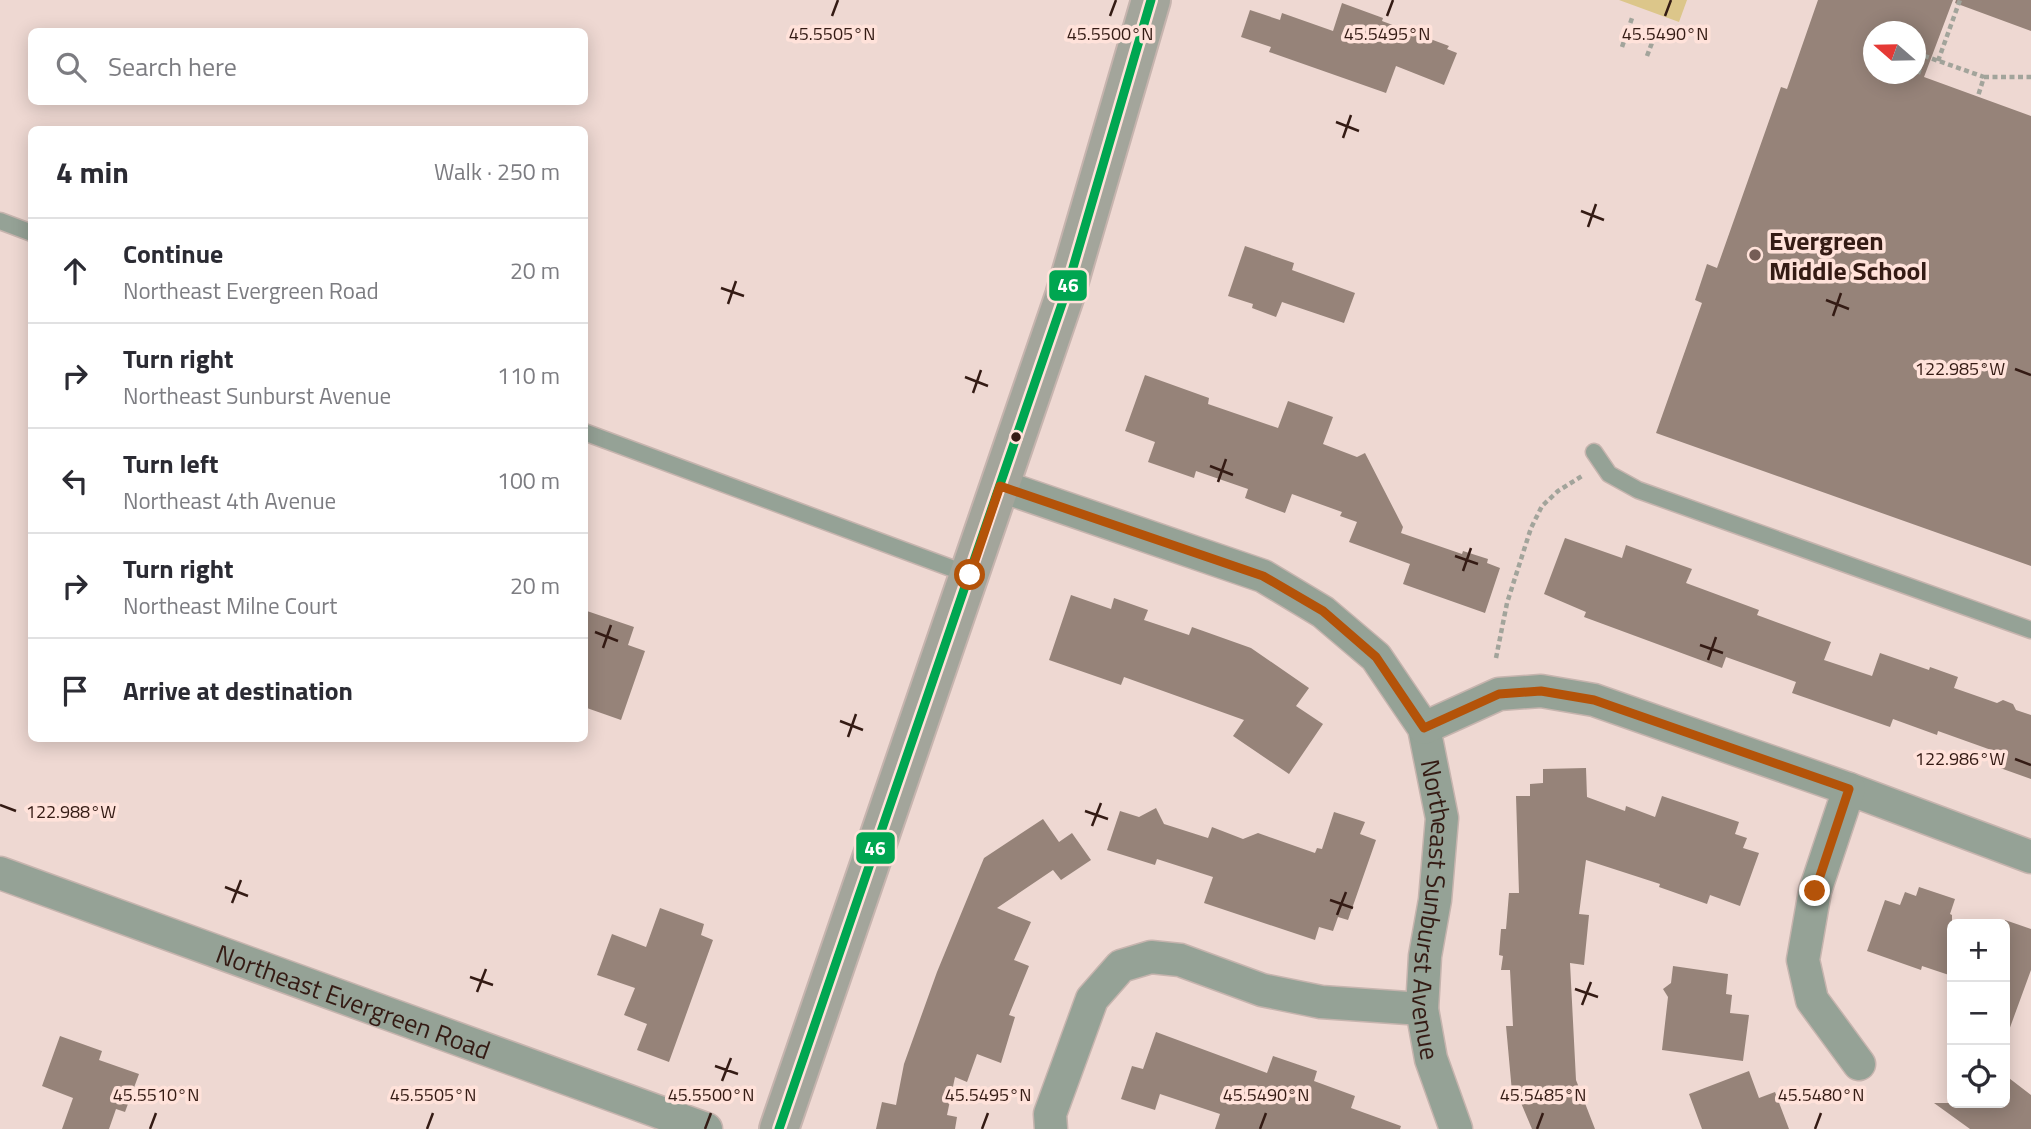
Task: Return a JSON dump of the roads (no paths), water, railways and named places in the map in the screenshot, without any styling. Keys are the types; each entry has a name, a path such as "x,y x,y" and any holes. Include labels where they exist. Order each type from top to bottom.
{"main road":[{"path":"779,1129 1065,295 1151,0"}],"street":[{"name":"Northeast Sunburst Avenue","path":"1000,486 1263,576 1323,611 1376,657 1424,728 1442,818 1435,900 1425,956 1422,1009 1431,1059 1456,1129"},
{"path":"1424,728 1499,694 1541,691 1594,700 1849,789 2031,857"},
{"path":"1849,789 1815,891 1803,960 1812,1000 1859,1064"},
{"name":"Northeast Evergreen Road","path":"0,873 706,1129"},
{"path":"1051,1129 1050,1114 1092,999 1121,966 1151,957 1180,960 1262,990 1309,1000 1422,1009"}],"lane":[{"path":"0,221 28,232"},
{"path":"588,433 970,575"},
{"path":"1594,452 1609,474 1638,490 2031,630"}],"place":[{"name":"Evergreen Middle School","path":"1755,255"}]}
